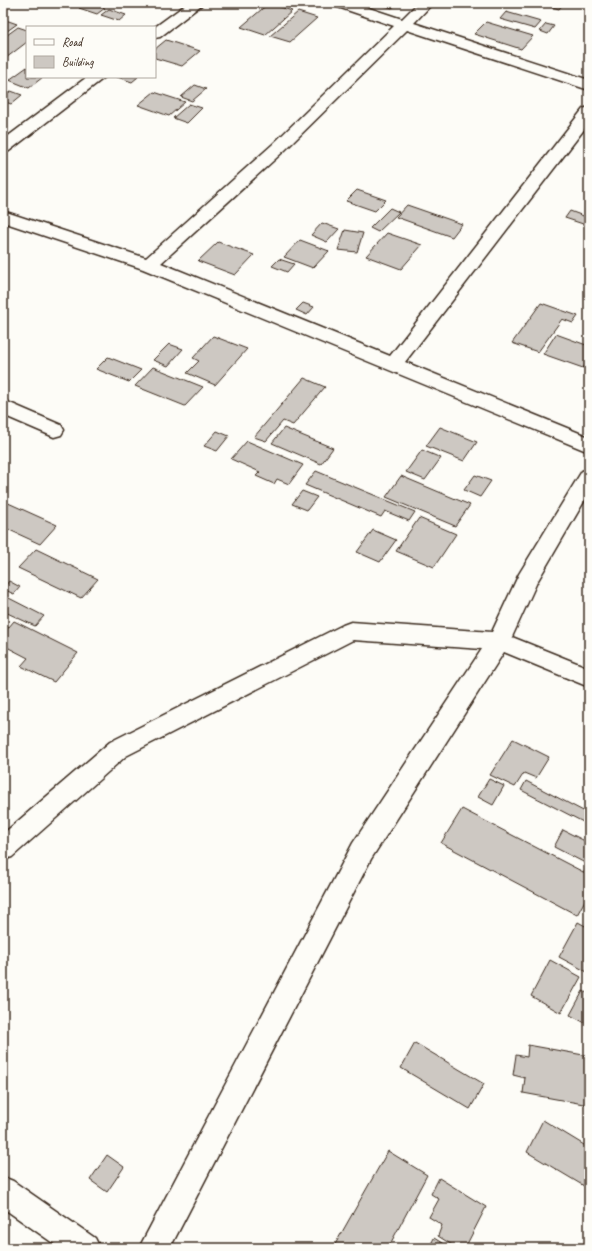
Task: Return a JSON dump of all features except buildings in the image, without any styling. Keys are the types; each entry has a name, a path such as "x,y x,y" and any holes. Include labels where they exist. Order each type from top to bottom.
{"street":[{"path":"156,33 197,3"},
{"path":"340,3 589,85"},
{"path":"149,265 280,146 426,3"},
{"path":"3,148 96,78"},
{"path":"393,365 589,112"},
{"path":"3,216 149,265 589,445"},
{"path":"3,407 54,430"},
{"path":"154,1248 362,851 499,641 527,580 589,476"},
{"path":"3,849 118,749 351,632 499,641 589,678"},
{"path":"3,1191 85,1248"}]}
